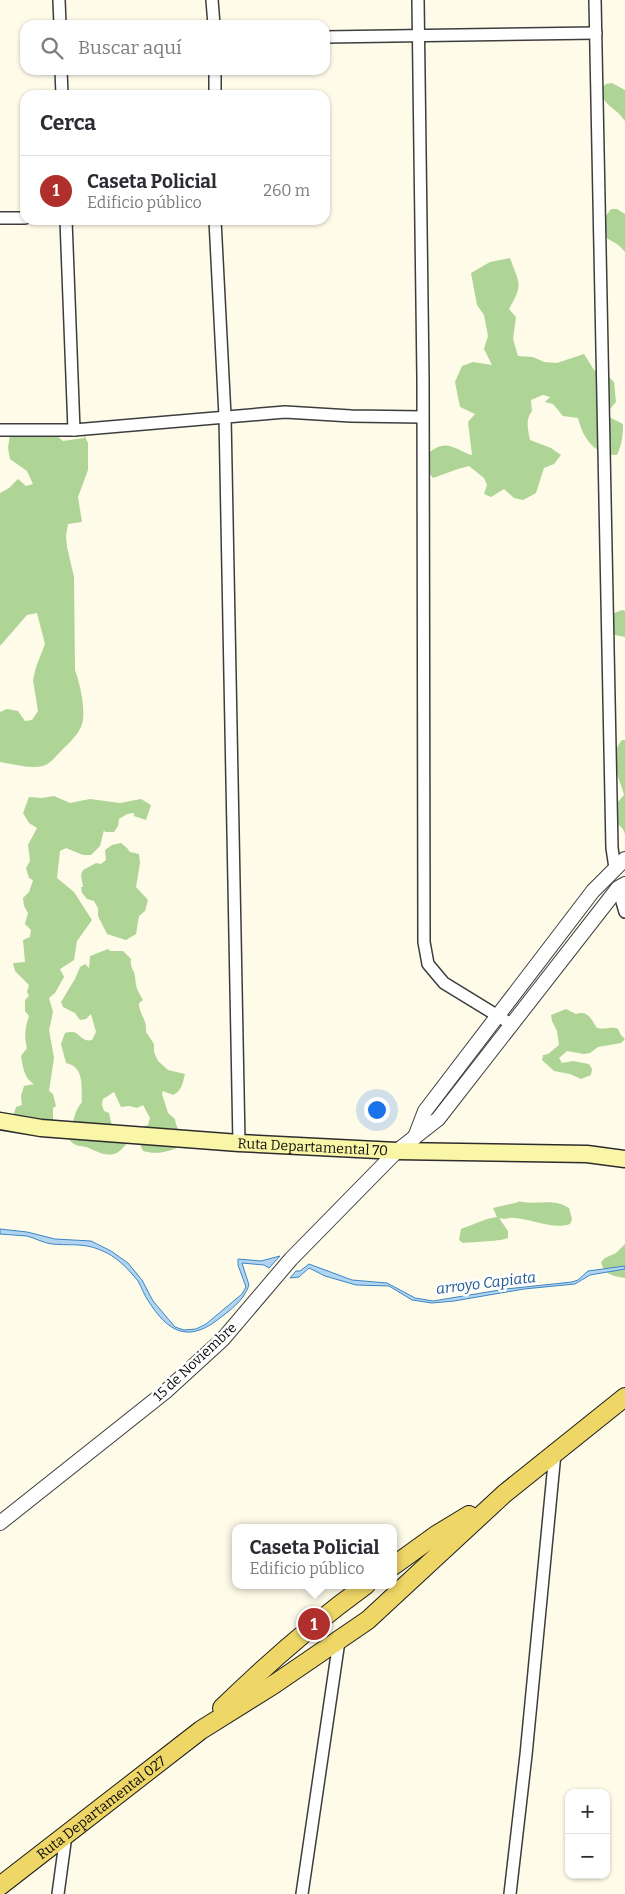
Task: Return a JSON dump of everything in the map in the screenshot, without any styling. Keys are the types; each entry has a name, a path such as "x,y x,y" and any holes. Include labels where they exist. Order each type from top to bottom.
{"main road":[{"name":"Ruta Departamental 70","path":"0,1121 41,1128 239,1143 397,1151 587,1154 625,1159"},
{"name":"Ruta Departamental 027","path":"0,1886 200,1730 273,1685 340,1641 368,1620 504,1494 625,1398"},
{"name":"Ruta Departamental 027","path":"397,1563 436,1535 504,1494"},
{"name":"Ruta Departamental 027","path":"200,1730 261,1670 361,1589"}],"street":[{"path":"59,0 60,20"},
{"path":"212,0 214,20"},
{"path":"418,0 424,942 428,964 444,983 511,1024"},
{"path":"414,1138 425,1111 593,892 620,864 612,838 595,0"},
{"path":"330,37 596,33"},
{"path":"61,75 62,90"},
{"path":"215,75 215,90"},
{"path":"0,218 20,218"},
{"path":"66,225 74,430"},
{"path":"215,225 225,416 239,1143"},
{"path":"0,430 74,430 285,412 351,416 422,417"},
{"path":"622,886 625,912"},
{"name":"15 de Noviembre","path":"0,1523 165,1392 224,1339 291,1259 397,1151 438,1119 511,1024 622,886"},
{"path":"510,1894 528,1736 555,1453"},
{"path":"302,1894 340,1641"},
{"path":"58,1894 66,1835"}],"green space":[{"path":"612,83 625,90 625,121 603,97 601,88 606,84"},
{"path":"611,209 617,209 625,214 625,252 603,234 605,217"},
{"path":"510,258 518,279 517,294 509,309 516,317 513,339 518,356 533,357 544,362 557,363 584,354 594,370 608,376 614,382 616,402 609,410 609,417 623,424 622,440 617,455 609,454 596,449 591,444 583,432 578,418 563,416 553,404 545,402 550,397 543,395 531,400 532,411 528,418 530,440 551,448 561,455 554,464 544,468 536,493 523,500 514,498 504,489 491,497 484,494 487,485 484,478 469,466 433,478 426,469 423,457 436,448 445,445 472,455 468,422 475,414 460,407 455,382 462,366 473,362 492,365 484,349 488,336 484,315 477,305 471,273 490,262"},
{"path":"45,426 63,441 84,438 84,435 88,443 88,470 78,497 82,522 68,524 66,536 74,577 75,670 81,690 83,721 77,734 53,760 43,766 33,767 0,762 0,712 7,709 18,711 25,721 32,720 38,711 33,680 45,644 37,613 27,615 0,646 0,493 9,488 18,479 26,486 33,484 27,471 10,459 8,448 10,435"},
{"path":"622,610 625,611 625,637 615,635 611,631 612,614"},
{"path":"622,740 625,740 625,834 615,821 616,804 624,795 617,774 615,760 615,754"},
{"path":"54,796 70,803 90,799 120,803 141,799 151,805 146,820 134,816 134,813 127,814 119,819 118,826 114,832 105,832 104,830 100,846 91,855 83,855 66,848 60,851 57,878 74,892 92,920 77,941 74,960 60,969 64,977 55,993 49,998 53,1012 49,1030 54,1058 49,1091 53,1094 56,1106 53,1108 53,1129 14,1124 16,1107 22,1105 21,1096 24,1086 34,1084 26,1076 21,1056 27,1048 25,1032 29,1016 25,1011 25,1000 29,996 27,992 29,985 15,971 13,963 25,962 23,940 30,937 31,930 25,924 28,913 24,906 23,898 29,892 33,880 29,878 26,868 30,861 28,845 37,828 29,823 23,813 29,797 42,798"},
{"path":"121,843 130,852 139,854 140,863 136,887 148,900 145,911 139,916 136,934 126,940 107,934 98,916 98,908 94,901 87,899 82,893 81,887 83,887 81,875 83,870 96,863 101,864 106,860 105,850 112,845"},
{"path":"108,949 110,951 123,951 131,959 136,986 143,1000 139,1003 140,1011 145,1023 146,1032 154,1044 154,1052 158,1061 168,1070 185,1074 182,1086 176,1093 173,1095 163,1091 162,1094 168,1113 175,1119 182,1141 182,1145 168,1151 153,1153 143,1151 139,1142 139,1128 148,1125 150,1118 143,1105 137,1108 121,1107 114,1092 103,1099 102,1105 104,1111 109,1113 113,1131 125,1135 126,1145 119,1152 105,1154 76,1145 68,1137 77,1110 82,1102 82,1084 76,1069 66,1063 61,1044 65,1033 74,1032 84,1039 92,1040 96,1032 91,1014 86,1019 80,1020 75,1013 63,1007 61,1002 80,967 85,964 89,968 90,956"},
{"path":"566,1009 576,1014 584,1013 597,1028 618,1029 625,1039 621,1043 598,1047 590,1053 584,1054 567,1051 559,1058 562,1063 573,1061 589,1064 592,1069 591,1075 581,1079 570,1074 554,1071 542,1060 543,1055 548,1054 559,1045 557,1031 551,1015"},
{"path":"518,1201 530,1203 550,1202 563,1205 569,1208 572,1219 570,1224 557,1226 521,1219 499,1218 508,1231 508,1238 463,1243 459,1240 461,1229 497,1217 493,1208"},
{"path":"625,1244 625,1278 604,1270 601,1262 616,1253"}],"water":[{"path":"0,1229 27,1232 55,1239 91,1241 111,1251 128,1263 142,1280 153,1301 175,1327 184,1330 196,1329 206,1324 242,1294 246,1287 238,1265 238,1259 261,1261 280,1256 269,1268 264,1265 242,1263 249,1285 240,1301 205,1328 186,1332 170,1326 163,1320 147,1299 135,1277 120,1262 107,1253 86,1246 52,1244 27,1236 0,1234"},
{"path":"309,1264 352,1280 387,1283 415,1298 433,1301 506,1289 572,1282 578,1280 588,1271 625,1266 625,1269 590,1275 575,1284 524,1289 432,1303 412,1300 389,1286 356,1285 325,1276 309,1268 299,1277 290,1278 296,1271 300,1271"}],"place":[{"name":"Caseta Policial","path":"314,1624"}],"water label":[{"name":"arroyo Capiata","path":"486,1283"}]}
